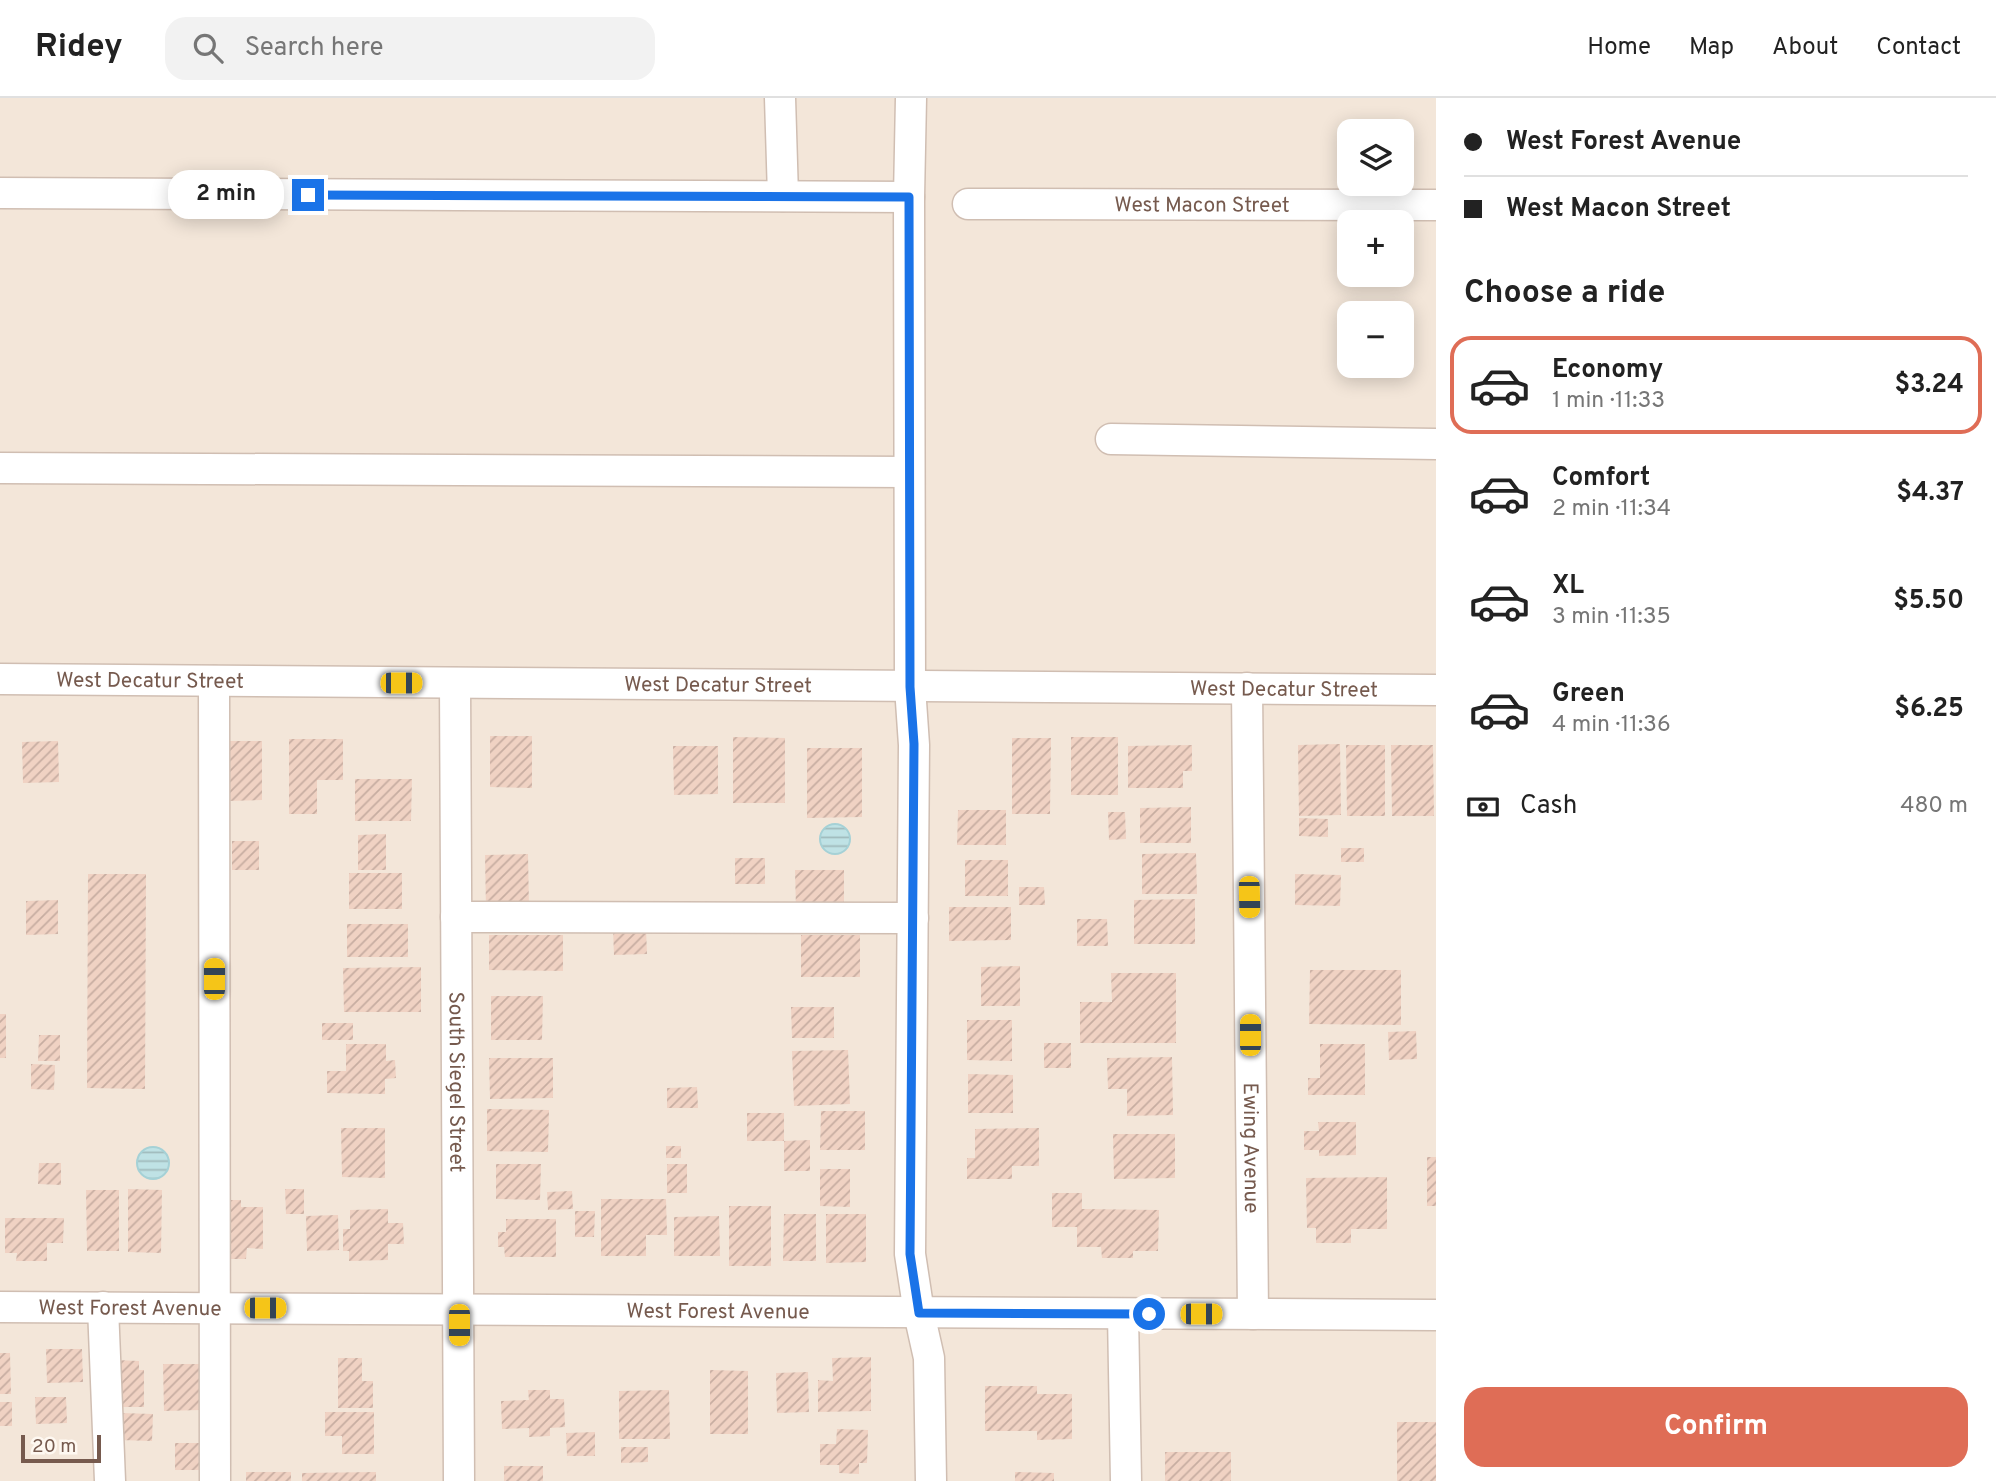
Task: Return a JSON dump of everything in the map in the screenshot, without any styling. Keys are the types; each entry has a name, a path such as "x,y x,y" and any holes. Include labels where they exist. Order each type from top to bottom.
{"street":[{"path":"780,98 783,196"},
{"path":"911,98 910,687 914,744 910,1254 929,1358 931,1481"},
{"path":"0,194 909,197"},
{"name":"West Macon Street","path":"968,204 1436,205"},
{"path":"1111,439 1436,444"},
{"path":"0,468 909,471"},
{"name":"West Decatur Street","path":"0,679 1436,690"},
{"path":"214,681 215,1481"},
{"name":"South Siegel Street","path":"455,683 459,1481"},
{"name":"Ewing Avenue","path":"1247,688 1253,1314"},
{"path":"457,917 913,918"},
{"name":"West Forest Avenue","path":"0,1307 1436,1315"},
{"path":"103,1307 110,1481"},
{"path":"1123,1314 1126,1481"}],"shaded area":[{"path":"0,98 1436,98 1436,1481 0,1481"}],"water":[{"path":"835,824 846,828 850,839 846,850 835,854 824,850 820,839 824,828"},
{"path":"153,1147 165,1151 169,1163 165,1175 153,1179 141,1175 137,1163 141,1151"}],"building":[{"path":"490,736 532,736 532,788 490,787"},
{"path":"733,737 785,738 785,803 733,803"},
{"path":"1071,737 1118,737 1118,795 1071,795"},
{"path":"1012,738 1051,738 1050,814 1012,814"},
{"path":"289,739 343,739 343,780 317,780 317,814 289,814"},
{"path":"58,741 59,782 23,783 22,742"},
{"path":"226,741 262,741 262,800 226,801"},
{"path":"1340,744 1341,815 1299,816 1298,745"},
{"path":"1192,745 1192,771 1183,771 1183,788 1128,788 1128,746"},
{"path":"1346,745 1385,745 1385,816 1347,816"},
{"path":"1391,745 1433,745 1434,816 1392,816"},
{"path":"673,746 718,746 718,794 674,795"},
{"path":"807,748 862,748 862,817 807,818"},
{"path":"355,779 412,779 411,821 355,821"},
{"path":"1191,807 1191,843 1140,843 1140,808"},
{"path":"958,810 1006,810 1006,845 957,845"},
{"path":"1108,812 1125,812 1126,839 1109,840"},
{"path":"1299,818 1328,819 1328,837 1299,836"},
{"path":"386,834 386,870 358,870 358,835"},
{"path":"232,841 259,841 259,870 232,870"},
{"path":"1341,848 1364,848 1364,862 1341,862"},
{"path":"1196,853 1197,894 1142,894 1142,854"},
{"path":"528,854 529,909 486,909 485,855"},
{"path":"735,858 765,858 765,884 735,884"},
{"path":"965,860 1008,860 1008,896 965,896"},
{"path":"795,870 844,870 844,909 796,909"},
{"path":"349,873 402,873 402,909 349,909"},
{"path":"88,874 146,874 145,1089 87,1088"},
{"path":"1295,874 1341,875 1340,906 1295,905"},
{"path":"1019,887 1044,887 1045,905 1019,905"},
{"path":"1195,899 1195,944 1134,944 1134,900"},
{"path":"58,900 58,934 26,935 26,901"},
{"path":"949,907 1011,907 1011,940 949,941"},
{"path":"1077,919 1107,919 1108,946 1077,946"},
{"path":"347,924 408,924 408,957 347,957"},
{"path":"613,929 646,929 647,954 614,955"},
{"path":"489,935 563,935 563,971 489,970"},
{"path":"801,935 860,935 860,977 801,977"},
{"path":"1020,966 1020,1006 981,1006 981,967"},
{"path":"421,967 421,1012 344,1012 343,968"},
{"path":"1310,970 1401,970 1401,1025 1309,1024"},
{"path":"1111,973 1176,973 1176,1043 1080,1043 1080,1002 1112,1002"},
{"path":"491,996 543,996 542,1040 491,1040"},
{"path":"791,1007 834,1007 834,1038 792,1038"},
{"path":"0,1014 6,1014 6,1058 0,1058"},
{"path":"967,1020 1012,1020 1012,1061 967,1060"},
{"path":"322,1023 353,1023 353,1040 322,1040"},
{"path":"1416,1031 1417,1059 1389,1060 1388,1032"},
{"path":"39,1035 60,1035 60,1061 38,1061"},
{"path":"1044,1043 1071,1043 1071,1068 1044,1068"},
{"path":"346,1044 386,1044 386,1061 395,1060 396,1078 385,1079 385,1094 327,1093 327,1071 346,1071"},
{"path":"1320,1044 1365,1044 1365,1095 1308,1095 1308,1078 1320,1078"},
{"path":"848,1050 850,1104 794,1106 792,1051"},
{"path":"1172,1057 1173,1115 1127,1116 1127,1089 1108,1089 1107,1058"},
{"path":"489,1058 553,1058 553,1098 490,1099"},
{"path":"31,1064 55,1065 54,1090 31,1089"},
{"path":"968,1074 1013,1075 1013,1113 968,1113"},
{"path":"697,1087 698,1108 667,1108 667,1088"},
{"path":"487,1109 549,1110 548,1152 487,1151"},
{"path":"821,1111 865,1111 865,1150 820,1150"},
{"path":"747,1113 784,1113 784,1141 747,1141"},
{"path":"1318,1122 1356,1122 1356,1155 1319,1156 1319,1150 1304,1150 1304,1131 1319,1131"},
{"path":"341,1128 385,1128 385,1178 342,1177"},
{"path":"1039,1128 1039,1166 1012,1166 1012,1179 967,1179 967,1158 975,1158 975,1129"},
{"path":"1113,1134 1175,1134 1175,1178 1114,1179"},
{"path":"810,1140 810,1171 784,1171 784,1141"},
{"path":"666,1146 681,1146 681,1158 666,1158"},
{"path":"1427,1157 1436,1157 1436,1206 1427,1206"},
{"path":"39,1163 61,1163 61,1185 38,1184"},
{"path":"496,1164 541,1164 540,1200 496,1199"},
{"path":"667,1164 687,1164 687,1193 667,1193"},
{"path":"820,1169 850,1169 850,1207 820,1206"},
{"path":"1387,1177 1387,1229 1351,1229 1351,1243 1316,1243 1316,1228 1307,1228 1306,1178"},
{"path":"128,1189 162,1190 161,1253 128,1252"},
{"path":"285,1189 304,1189 304,1214 286,1214"},
{"path":"86,1190 119,1190 119,1251 87,1251"},
{"path":"572,1191 573,1209 548,1210 547,1192"},
{"path":"1052,1193 1082,1193 1082,1209 1159,1210 1158,1251 1133,1251 1133,1258 1102,1258 1101,1247 1077,1247 1077,1227 1052,1227"},
{"path":"601,1199 666,1199 667,1235 646,1235 646,1256 601,1256"},
{"path":"220,1200 241,1200 241,1207 263,1207 263,1249 247,1248 246,1259 226,1259"},
{"path":"729,1206 771,1206 771,1266 729,1266"},
{"path":"388,1209 388,1223 403,1223 404,1244 388,1244 388,1260 349,1261 349,1251 343,1251 343,1229 350,1229 350,1210"},
{"path":"575,1211 595,1211 594,1237 575,1237"},
{"path":"784,1214 816,1214 816,1261 783,1261"},
{"path":"826,1214 866,1214 866,1262 826,1263"},
{"path":"338,1215 339,1250 307,1251 306,1216"},
{"path":"719,1216 720,1256 674,1256 674,1217"},
{"path":"5,1218 64,1218 63,1243 47,1243 47,1261 16,1261 17,1253 5,1253"},
{"path":"506,1219 556,1219 556,1257 505,1257 504,1247 498,1247 498,1232 506,1232"},
{"path":"46,1349 82,1349 83,1382 47,1383"},
{"path":"0,1353 10,1353 11,1394 0,1394"},
{"path":"871,1357 871,1411 818,1412 818,1380 833,1381 832,1358"},
{"path":"338,1358 362,1358 362,1381 373,1381 373,1408 338,1408"},
{"path":"116,1360 139,1361 139,1370 144,1370 144,1407 107,1407"},
{"path":"163,1364 199,1364 200,1410 164,1411"},
{"path":"710,1370 748,1371 748,1434 710,1434"},
{"path":"808,1372 809,1412 777,1413 776,1373"},
{"path":"985,1386 1037,1386 1037,1394 1072,1394 1072,1439 1037,1440 1037,1431 985,1431"},
{"path":"528,1390 550,1390 550,1399 564,1399 565,1427 550,1428 550,1436 529,1437 529,1428 502,1429 501,1401 529,1400"},
{"path":"669,1390 670,1439 619,1439 619,1391"},
{"path":"35,1397 66,1397 67,1423 36,1424"},
{"path":"0,1402 12,1402 12,1426 0,1426"},
{"path":"325,1412 374,1412 374,1454 342,1454 342,1436 325,1436"},
{"path":"121,1413 153,1414 152,1441 120,1440"},
{"path":"1397,1422 1436,1422 1436,1481 1397,1481"},
{"path":"837,1429 868,1430 867,1463 859,1463 859,1474 839,1473 839,1465 820,1465 820,1444 836,1444"},
{"path":"595,1432 595,1456 567,1456 566,1433"},
{"path":"175,1443 202,1443 203,1470 175,1470"},
{"path":"621,1447 648,1447 648,1462 621,1463"},
{"path":"1165,1452 1231,1452 1231,1481 1165,1481"},
{"path":"504,1466 543,1466 543,1481 504,1481"},
{"path":"246,1472 291,1472 291,1481 246,1481"},
{"path":"376,1472 376,1481 302,1481 302,1473"},
{"path":"1015,1472 1054,1473 1054,1481 1015,1481"}],"route":[{"path":"308,195 909,197 910,687 914,744 910,1254 919,1313 1149,1314"}]}
